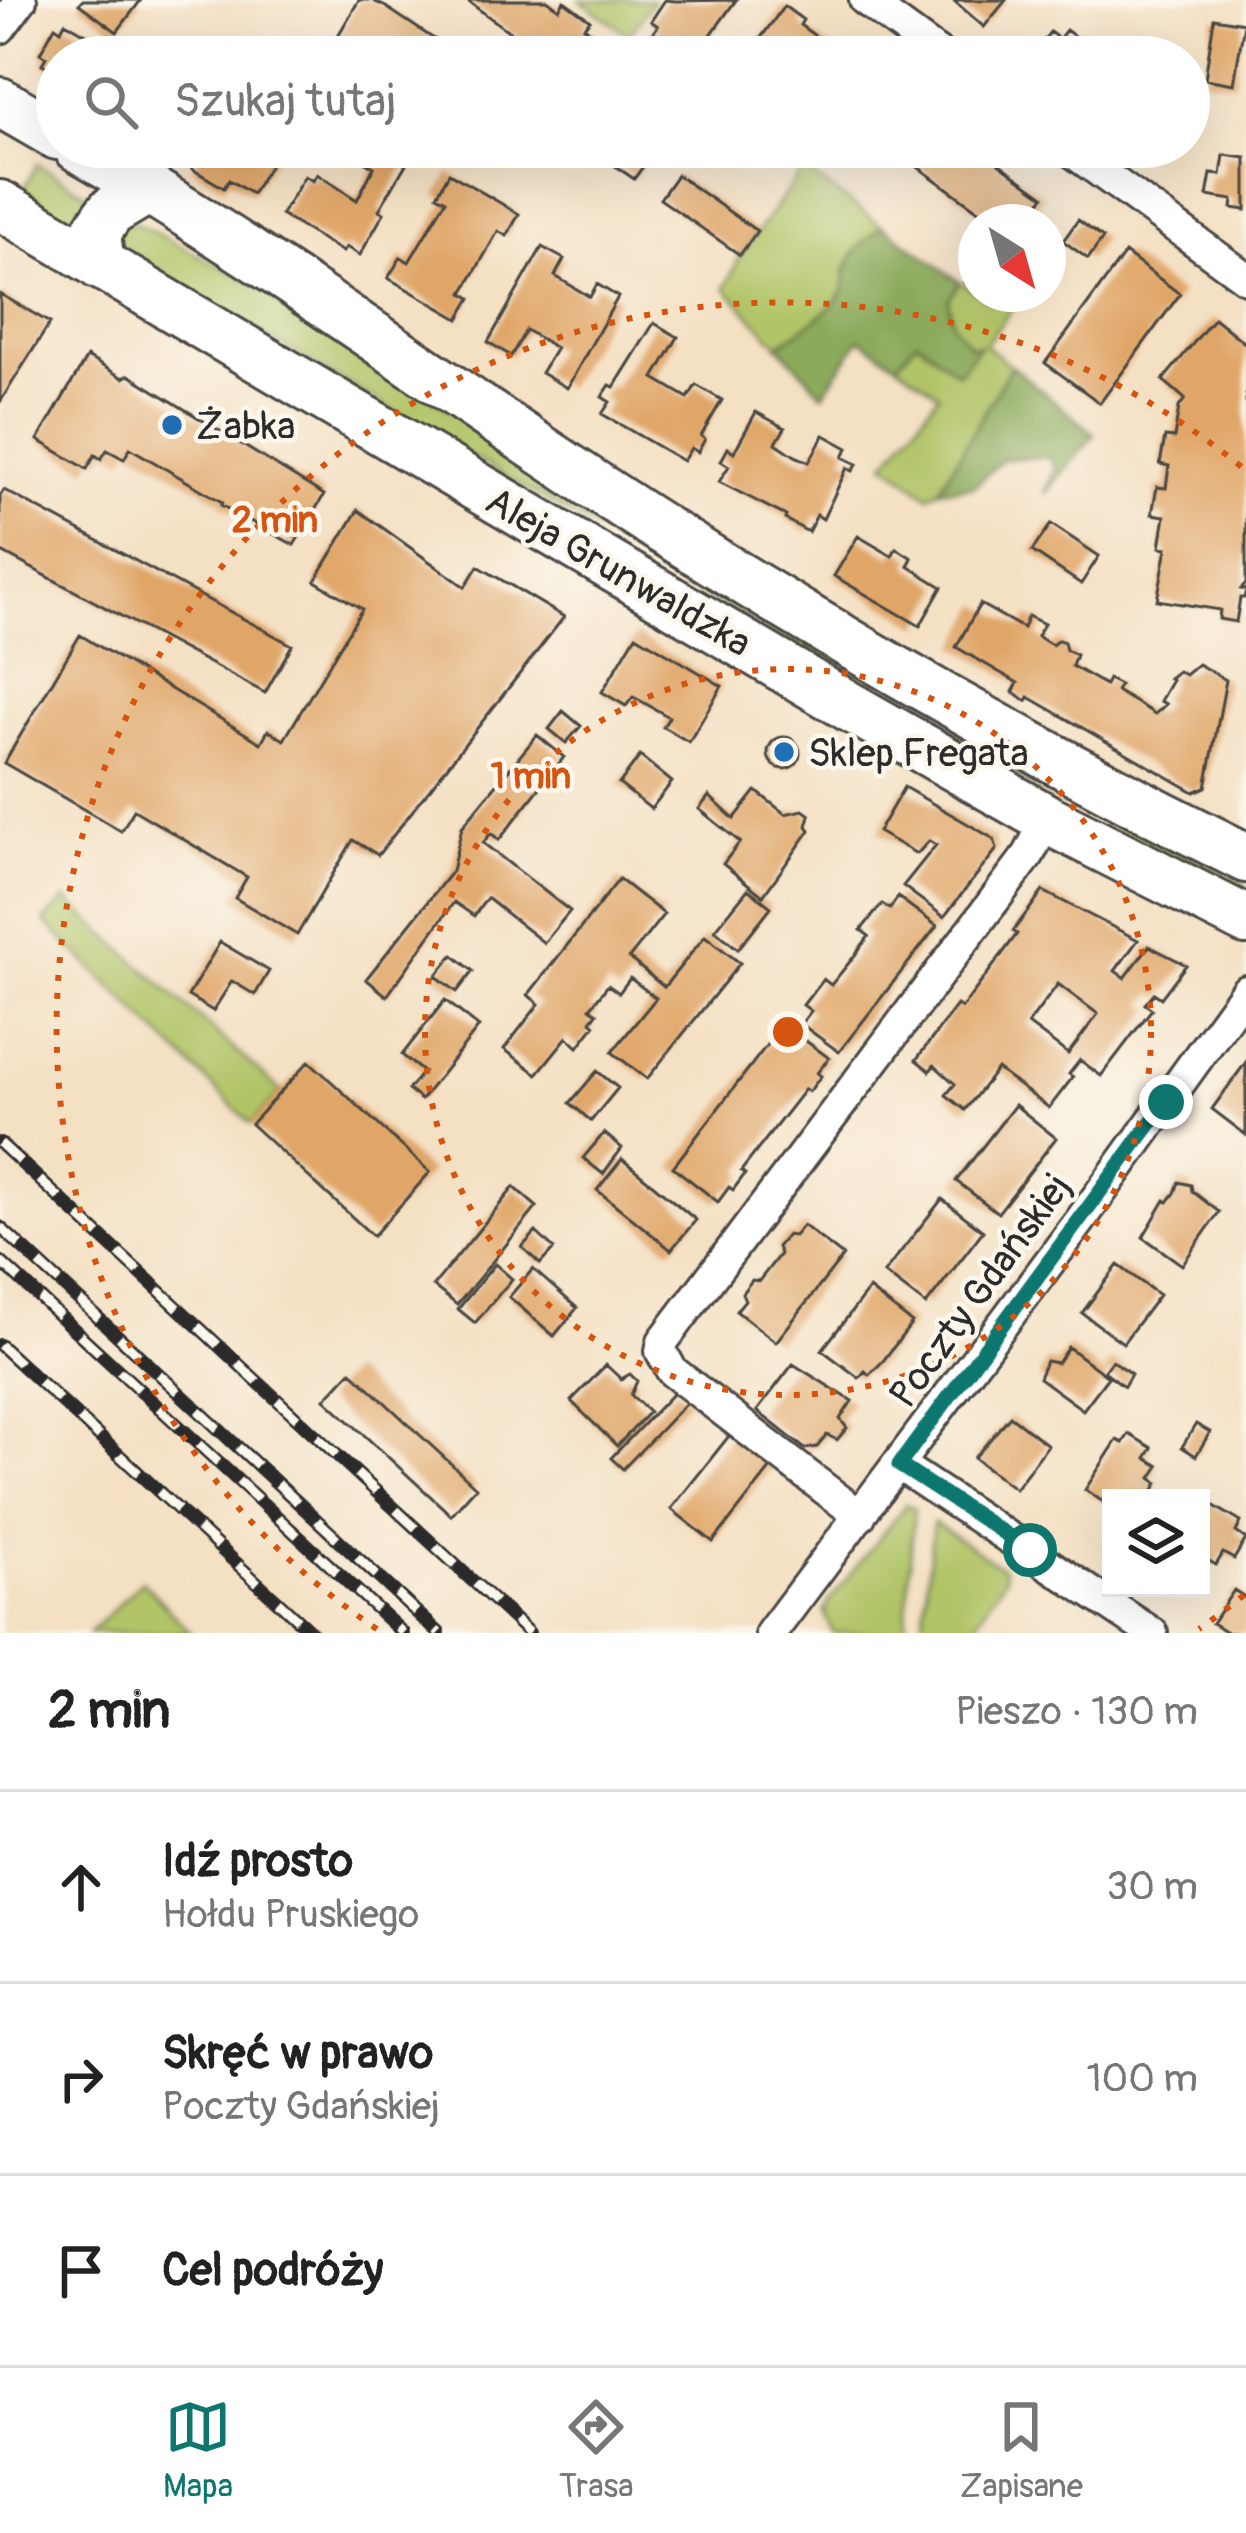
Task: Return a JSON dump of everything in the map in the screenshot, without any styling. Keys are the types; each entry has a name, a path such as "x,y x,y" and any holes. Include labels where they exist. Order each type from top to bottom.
{"main road":[{"path":"0,102 36,123"},
{"name":"Aleja Grunwaldzka","path":"112,168 668,533 1053,761 1246,858"},
{"path":"100,265 96,232 110,212 147,190"},
{"name":"Aleja Grunwaldzka","path":"0,205 1047,819 1246,920"}],"street":[{"path":"0,28 21,0"},
{"path":"865,0 914,36"},
{"path":"1095,168 1246,278"},
{"path":"860,1516 672,1371 662,1351 663,1341 1029,854 1047,819"},
{"name":"Poczty Gdańskiej","path":"771,1633 1246,991"},
{"path":"899,1465 1152,1633"}],"green space":[{"path":"580,0 654,0 629,35"},
{"path":"36,166 99,201 78,225 22,192"},
{"path":"803,169 883,226 852,257 839,297 779,346 725,288 740,256"},
{"path":"132,221 274,294 838,662 1048,784 1246,885 1246,895 1023,781 118,249 117,229"},
{"path":"883,226 958,281 948,300 953,324 970,346 980,345 958,373 917,340 897,364 860,339 823,394 779,346 839,297 852,257"},
{"path":"958,285 958,312 1010,312 985,345 1011,366 939,490 929,496 886,463 939,394 897,364 916,340 958,373 978,345 970,346 953,324 947,300"},
{"path":"1011,366 1095,434 1045,494 1055,468 1050,457 1003,459 974,486 939,490"},
{"path":"66,899 281,1091 251,1124 44,921"},
{"path":"906,1504 914,1509 905,1633 833,1633 824,1613 829,1601"},
{"path":"933,1522 1004,1569 1005,1577 970,1633 922,1633"},
{"path":"142,1581 191,1633 89,1633"}],"building":[{"path":"83,0 141,0 117,32 79,4"},
{"path":"359,0 371,0 430,36 338,36"},
{"path":"466,0 547,0 559,9 564,1 590,20 584,27 597,36 515,36"},
{"path":"665,0 736,0 710,36 651,36 658,26 651,21"},
{"path":"953,0 1006,0 984,27"},
{"path":"784,6 815,36 762,36"},
{"path":"1214,18 1244,23 1234,84 1210,80"},
{"path":"65,22 89,36 49,36 55,26 61,30"},
{"path":"1224,155 1246,158 1246,210 1232,208 1233,200 1207,196 1211,174 1221,175"},
{"path":"268,168 252,194 229,180 224,188 192,169"},
{"path":"373,168 404,168 360,255 346,247 343,252 281,215 305,176 313,181 317,174 357,200"},
{"path":"618,168 642,168 634,179"},
{"path":"919,168 1005,168 1044,196 1038,204 969,204"},
{"path":"449,173 519,214 507,236 498,231 463,293 471,298 459,319 388,278 401,257 409,262 446,200 437,195"},
{"path":"677,175 757,231 740,255 660,199"},
{"path":"1078,220 1103,238 1088,259 1066,243"},
{"path":"542,247 564,259 555,276 590,297 597,284 618,297 567,388 541,373 556,348 526,330 511,356 488,342"},
{"path":"1125,253 1180,294 1100,403 1045,363"},
{"path":"0,294 50,323 0,402"},
{"path":"1214,318 1246,344 1246,584 1241,589 1246,590 1236,622 1219,619 1220,610 1157,600 1167,548 1160,547 1165,516 1152,514 1157,487 1166,488 1169,466 1160,464 1165,437 1174,438 1179,407 1185,399 1163,380"},
{"path":"654,323 678,337 654,378 688,398 696,385 722,400 701,436 705,439 698,452 691,448 683,461 602,414 610,402 602,397 610,385 614,387"},
{"path":"87,357 123,378 129,375 324,495 294,545 130,448 124,459 107,450 101,459 95,455 87,469 38,440"},
{"path":"756,412 785,428 776,443 795,456 809,462 824,435 848,448 843,457 857,464 853,471 847,468 823,519 817,515 808,532 719,482 729,466 721,461 728,448 734,452"},
{"path":"4,490 292,645 265,693 0,551"},
{"path":"358,510 465,587 478,566 564,617 378,855 353,840 297,935 235,898 247,877 134,810 121,831 4,763 80,635 261,743 268,730 284,740 362,609 315,581"},
{"path":"1051,524 1099,556 1081,584 1032,551"},
{"path":"858,536 892,556 896,548 912,558 908,566 942,587 920,626 834,576"},
{"path":"980,604 1023,628 1028,616 1044,624 1037,636 1052,645 1064,642 1066,650 1076,655 1072,666 1105,685 1108,679 1120,685 1116,691 1155,714 1166,704 1160,701 1169,678 1178,671 1185,675 1198,664 1226,680 1206,787 1194,792 1029,697 1027,701 1013,692 1018,683 956,647"},
{"path":"636,635 722,686 689,742 663,727 669,717 633,697 626,706 602,692"},
{"path":"563,711 581,726 566,743 549,729"},
{"path":"537,735 564,757 499,840 491,833 483,843 570,911 544,943 487,898 474,916 454,902 387,996 366,979 452,871 462,827"},
{"name":"Sklep Fregata","path":"784,737 796,741 800,753 796,765 784,769 772,765 768,753 772,741"},
{"path":"640,756 672,782 651,809 619,784"},
{"path":"904,787 994,839 997,849 944,917 903,886 936,845 929,841 917,854 878,832"},
{"path":"756,791 785,814 803,810 810,815 810,830 763,896 723,864 740,842 699,809 709,796 734,819"},
{"path":"619,879 664,914 629,958 664,987 705,936 740,963 647,1079 612,1052 656,998 630,978 619,993 608,985 590,1008 597,1013 591,1021 595,1025 578,1047 567,1037 537,1074 504,1049 539,1004 528,995"},
{"path":"748,889 771,907 738,949 715,930"},
{"path":"1043,891 1138,940 1115,971 1125,978 1149,946 1186,965 1161,998 1154,993 1145,1004 1152,1009 1101,1076 1080,1060 1049,1108 997,1069 965,1110 946,1095 955,1084 934,1065 930,1071 916,1060 957,1005 962,1008 1017,934 1013,931","holes":["1058,984 1098,1014 1068,1054 1028,1024"]},
{"path":"898,897 937,926 839,1052 801,1024 811,1011 803,1005 823,979 831,985 869,936 861,930 882,904 890,909"},
{"path":"220,942 269,971 255,995 232,981 213,1011 188,996"},
{"path":"453,955 473,971 457,992 436,976"},
{"path":"445,1000 479,1027 421,1100 408,1090 423,1072 402,1055"},
{"path":"783,1024 829,1058 809,1092 805,1089 741,1171 745,1174 733,1190 729,1187 718,1202 673,1167"},
{"path":"309,1061 430,1172 373,1236 251,1124"},
{"path":"1246,1062 1246,1135 1212,1109"},
{"path":"597,1071 618,1088 591,1121 570,1103"},
{"path":"1015,1105 1056,1138 998,1213 956,1181"},
{"path":"604,1133 622,1148 603,1174 583,1158"},
{"path":"622,1159 696,1220 671,1250 597,1190"},
{"path":"1179,1182 1191,1185 1192,1191 1219,1212 1182,1265 1143,1237"},
{"path":"514,1187 537,1207 457,1305 433,1286"},
{"path":"942,1199 983,1231 926,1305 884,1273"},
{"path":"803,1225 843,1256 776,1342 736,1311 752,1280 759,1281 780,1254 777,1247"},
{"path":"536,1232 554,1249 540,1264 522,1247"},
{"path":"495,1264 512,1279 475,1323 458,1309"},
{"path":"1118,1265 1159,1295 1123,1343 1082,1313"},
{"path":"533,1269 577,1308 554,1336 509,1297"},
{"path":"869,1289 912,1323 883,1361 859,1378 822,1350"},
{"path":"1068,1347 1108,1377 1083,1410 1039,1378 1046,1361 1057,1363"},
{"path":"1112,1360 1131,1374 1124,1386 1104,1371"},
{"path":"793,1364 852,1401 840,1419 847,1428 837,1440 827,1435 817,1447 805,1449 757,1411"},
{"path":"606,1365 621,1379 630,1374 637,1381 631,1395 649,1412 617,1446 571,1401"},
{"path":"351,1371 476,1487 451,1515 325,1399"},
{"path":"676,1390 689,1400 623,1469 611,1458"},
{"path":"1010,1416 1048,1445 1015,1489 974,1458"},
{"path":"1196,1424 1210,1432 1196,1456 1182,1447"},
{"path":"732,1432 774,1464 713,1542 671,1509"},
{"path":"1129,1434 1152,1448 1146,1458 1159,1466 1151,1478 1158,1483 1154,1489 1102,1489 1102,1501 1085,1490 1117,1440 1123,1443"},
{"path":"1210,1503 1241,1522 1236,1532 1246,1539 1234,1559 1223,1553 1216,1565 1210,1561"},
{"path":"1234,1590 1246,1598 1246,1633 1228,1633 1212,1623"}],"railway":[{"path":"0,1143 529,1633"},
{"path":"0,1227 439,1633"},
{"path":"0,1261 403,1633"},
{"path":"0,1345 312,1633"}],"place":[{"name":"Żabka","path":"172,425"},
{"name":"Sklep Fregata","path":"784,752"}],"route":[{"path":"1030,1550 899,1465 1166,1102"}]}
